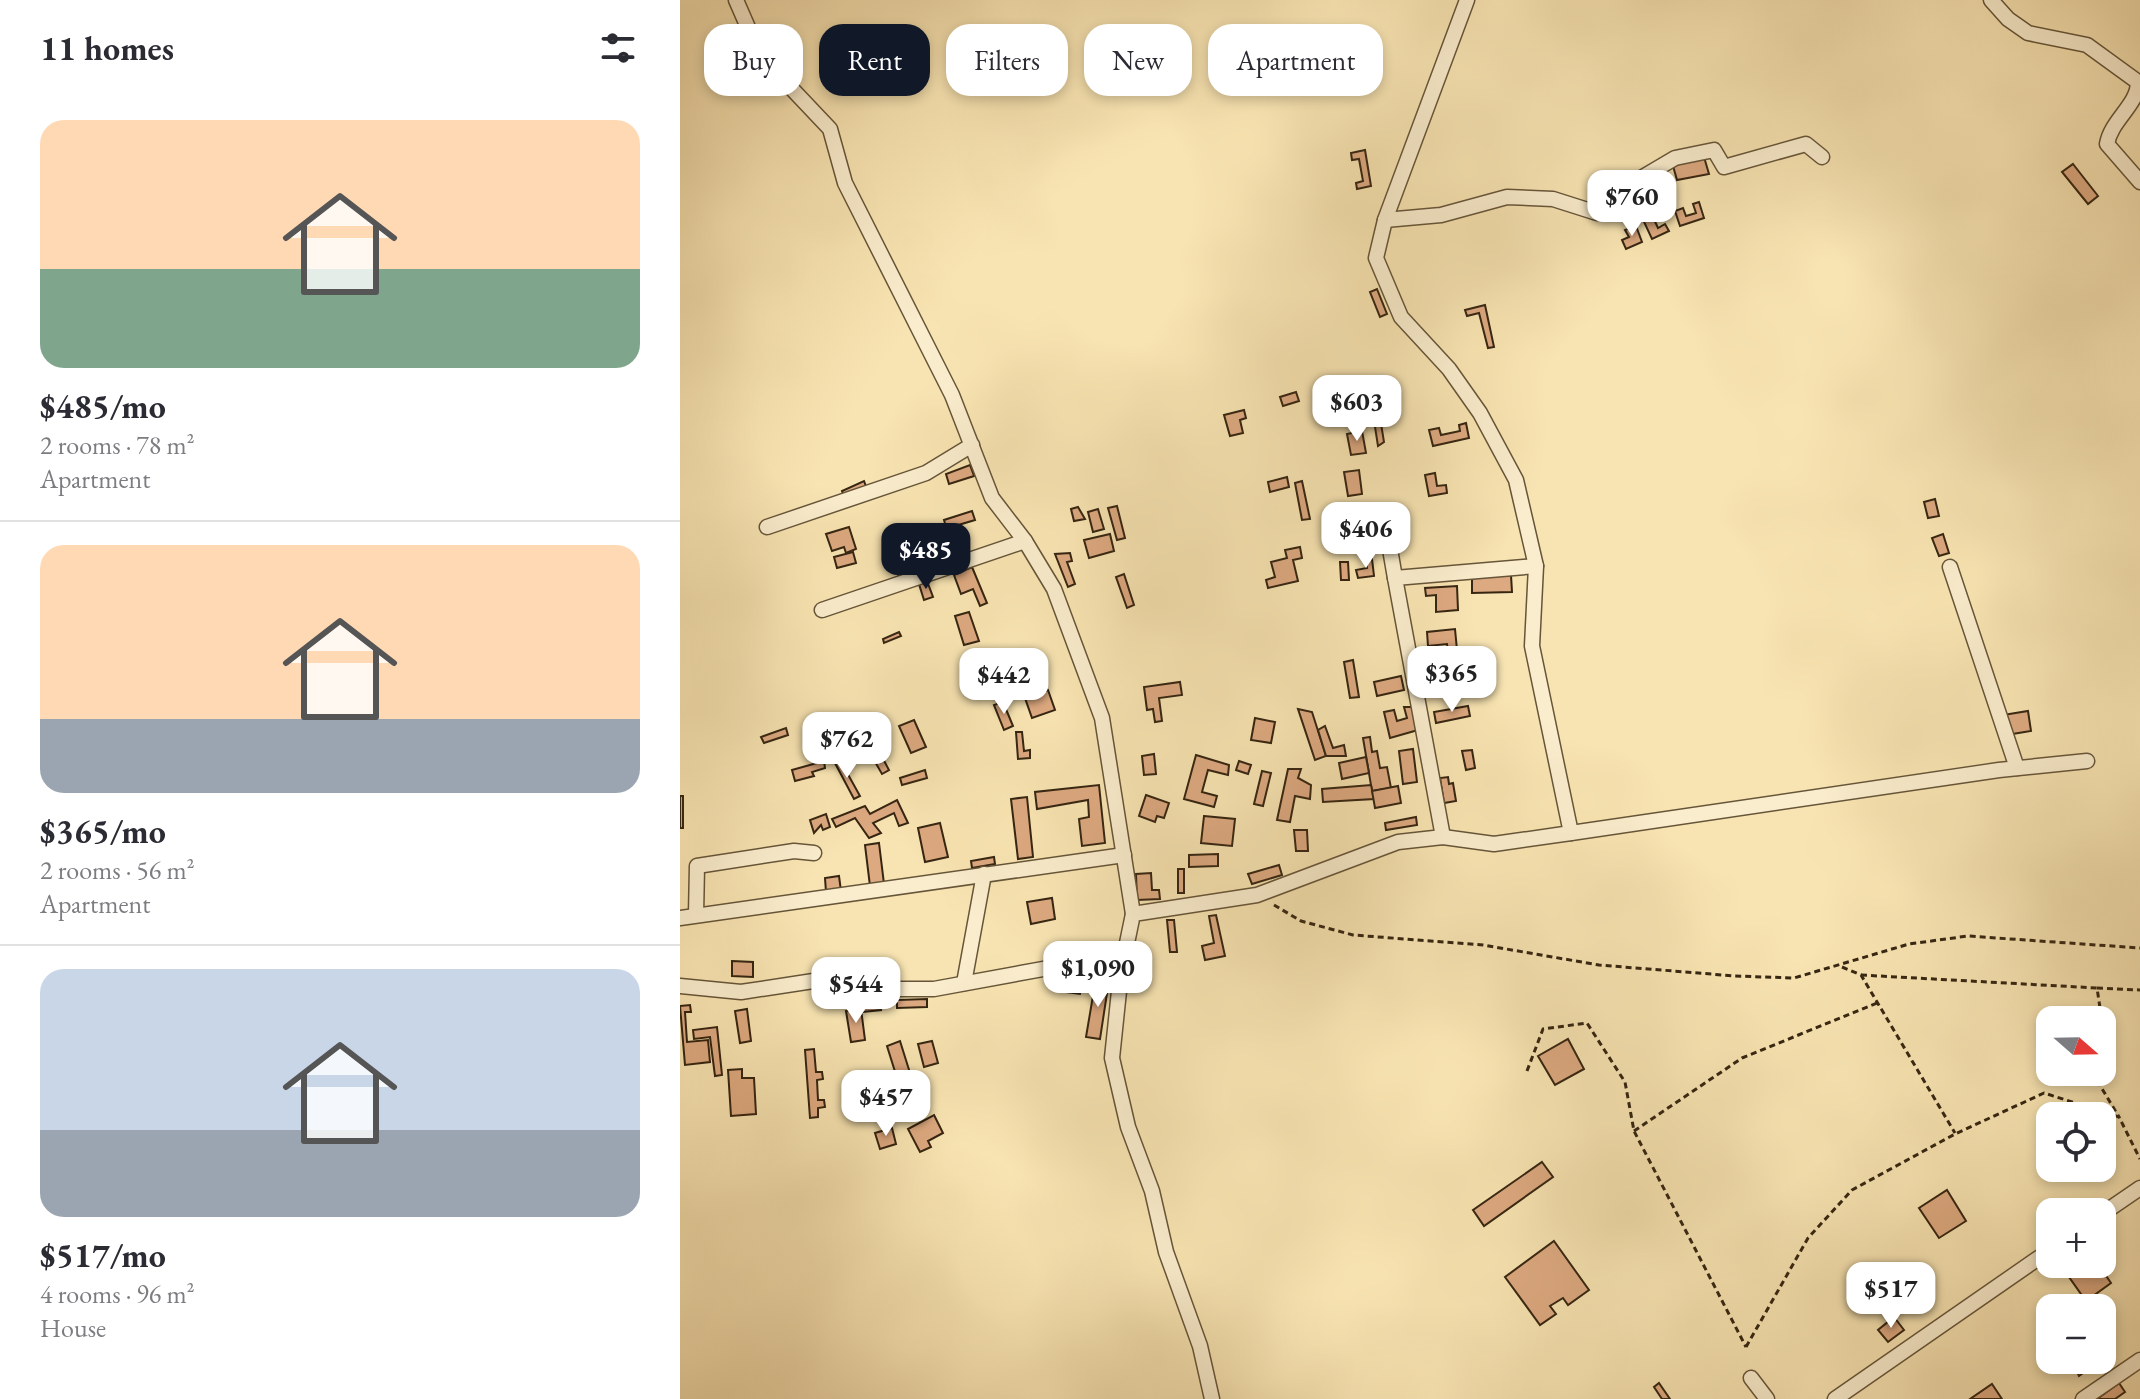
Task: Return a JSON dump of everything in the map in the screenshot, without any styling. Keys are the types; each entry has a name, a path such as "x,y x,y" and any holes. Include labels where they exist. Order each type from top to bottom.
{"street":[{"path":"736,0 760,55 830,129 845,183 952,395 992,498 1025,541 1054,589 1102,718 1133,914 1121,972 1112,1058 1128,1127 1152,1191 1166,1252 1200,1346 1212,1399"},
{"path":"1467,0 1385,220 1376,258 1381,276 1401,317 1449,369 1480,413 1516,480 1536,566 1532,646 1571,833"},
{"path":"1991,0 2008,19 2028,33 2087,45 2138,82 2138,92 2110,128 2107,144 2140,182"},
{"path":"1385,220 1441,215 1507,197 1553,199 1597,213 1631,184 1675,158 1714,150 1724,167 1806,144 1822,157"},
{"path":"767,527 926,473 972,445"},
{"path":"1385,520 1443,837"},
{"path":"822,610 1025,541"},
{"path":"1395,578 1536,566"},
{"path":"1950,567 2017,768"},
{"path":"1133,914 1257,895 1398,842 1443,837 1494,844 2017,768 2087,761"},
{"path":"696,915 697,866 794,851 814,853"},
{"path":"680,918 1124,855"},
{"path":"964,983 984,874"},
{"path":"680,986 741,992 859,974 897,989 934,989 1065,965 1121,972"},
{"path":"2116,1204 2140,1188"},
{"path":"1835,1399 2036,1260"},
{"path":"2083,1399 2140,1360"},
{"path":"1751,1378 1767,1399"}],"path":[{"path":"1257,895 1301,921 1353,935 1483,945 1599,965 1735,976 1794,978 1842,967 1909,944 1968,936 2140,948"},
{"path":"1842,967 1861,975 2140,990"},
{"path":"1861,975 1955,1134"},
{"path":"2097,988 2100,1006"},
{"path":"1634,1131 1742,1058 1877,1003"},
{"path":"1527,1071 1543,1029 1587,1023 1625,1082 1634,1131 1746,1347 1808,1238 1852,1190 1955,1134 2044,1093 2119,1117"},
{"path":"2100,1086 2140,1159"}],"building":[{"path":"1365,150 1371,186 1357,189 1356,183 1363,181 1359,159 1352,160 1351,153"},
{"path":"1704,157 1709,174 1677,180 1673,166"},
{"path":"2073,164 2098,196 2088,204 2062,172"},
{"path":"1641,191 1658,228 1665,224 1669,231 1652,239 1632,196"},
{"path":"1699,202 1704,218 1680,226 1675,211 1683,208 1686,216 1696,213 1693,204"},
{"path":"1636,226 1642,242 1626,249 1622,240 1629,237 1625,230"},
{"path":"1377,289 1387,314 1380,317 1370,292"},
{"path":"1485,305 1494,347 1488,348 1479,313 1467,316 1465,310"},
{"path":"1296,392 1299,401 1283,406 1280,397"},
{"path":"1377,399 1384,442 1378,446 1373,414 1365,415 1362,402"},
{"path":"1244,410 1246,418 1240,420 1243,433 1230,436 1224,415"},
{"path":"1466,423 1469,438 1433,446 1429,430 1439,428 1441,435 1460,431 1459,425"},
{"path":"1362,431 1366,453 1351,455 1347,434"},
{"path":"970,465 974,476 949,484 946,474"},
{"path":"1359,470 1362,494 1348,496 1344,472"},
{"path":"1435,473 1437,486 1446,485 1447,493 1429,496 1425,475"},
{"path":"1287,477 1289,487 1270,492 1268,482"},
{"path":"864,481 867,489 845,499 842,491"},
{"path":"1302,481 1310,519 1302,520 1295,483"},
{"path":"1935,499 1939,516 1928,518 1924,502"},
{"path":"1117,506 1125,538 1117,540 1108,508"},
{"path":"1078,507 1085,519 1074,521 1071,509"},
{"path":"1098,509 1104,529 1093,532 1088,512"},
{"path":"972,511 975,520 955,526 957,532 951,534 954,545 962,542 966,558 942,565 932,532 946,527 944,520"},
{"path":"849,527 856,549 846,553 844,547 832,551 826,534"},
{"path":"1110,534 1114,551 1089,558 1084,540"},
{"path":"1943,534 1949,553 1939,556 1932,538"},
{"path":"901,535 912,574 899,578 888,538"},
{"path":"1300,547 1302,558 1293,560 1298,581 1268,588 1266,580 1275,577 1271,562 1287,558 1285,550"},
{"path":"853,552 856,563 837,568 834,557"},
{"path":"1070,553 1072,561 1067,562 1075,584 1068,587 1055,554"},
{"path":"1372,559 1374,576 1358,578 1356,570 1367,568 1366,560"},
{"path":"1340,562 1348,562 1349,580 1341,580"},
{"path":"972,567 987,603 980,606 973,589 961,594 954,575"},
{"path":"1124,574 1134,605 1127,608 1116,577"},
{"path":"1511,575 1512,592 1472,593 1472,576"},
{"path":"927,581 933,597 924,600 919,584"},
{"path":"1457,586 1458,610 1436,612 1436,595 1426,596 1425,588"},
{"path":"969,612 979,641 964,645 955,616"},
{"path":"1455,629 1457,650 1448,651 1447,644 1428,646 1427,632"},
{"path":"899,632 901,636 884,643 883,639"},
{"path":"1353,660 1359,697 1350,698 1344,662"},
{"path":"1001,667 1009,689 999,692 992,670"},
{"path":"1401,676 1404,690 1377,696 1374,682"},
{"path":"1180,682 1182,695 1159,698 1162,721 1155,722 1153,709 1147,710 1144,687"},
{"path":"1048,690 1055,710 1032,718 1025,698"},
{"path":"1003,702 1013,726 1004,730 994,705"},
{"path":"1468,706 1470,716 1436,723 1434,712"},
{"path":"1404,707 1413,707 1418,730 1390,738 1384,712 1394,710 1397,721 1407,718"},
{"path":"1298,709 1312,712 1326,756 1315,760"},
{"path":"2028,711 2031,731 2006,735 2003,715"},
{"path":"1255,718 1275,722 1271,743 1251,740"},
{"path":"914,720 926,747 911,753 899,726"},
{"path":"1325,726 1333,748 1344,745 1346,756 1326,756 1318,730"},
{"path":"786,728 788,735 764,743 761,737"},
{"path":"1016,732 1022,732 1024,751 1030,750 1030,758 1018,759"},
{"path":"882,733 884,739 874,742 889,770 882,774 862,739"},
{"path":"1370,737 1372,752 1377,751 1380,768 1387,767 1391,788 1372,791 1363,738"},
{"path":"1413,749 1417,782 1403,784 1399,751"},
{"path":"1472,750 1475,768 1466,770 1462,751"},
{"path":"1154,754 1156,774 1144,775 1142,756"},
{"path":"1196,755 1229,765 1228,775 1208,770 1202,792 1217,796 1214,807 1184,799"},
{"path":"1366,757 1369,773 1342,779 1339,763"},
{"path":"840,760 860,796 854,799 835,763"},
{"path":"824,761 825,768 812,772 814,776 795,781 792,770"},
{"path":"1239,761 1251,765 1248,774 1236,770"},
{"path":"1288,769 1301,769 1298,778 1311,785 1310,799 1295,796 1290,822 1277,820"},
{"path":"925,770 927,778 902,785 900,778"},
{"path":"1262,771 1271,773 1263,806 1254,804"},
{"path":"1448,777 1449,784 1453,783 1456,801 1444,803 1440,778"},
{"path":"1099,785 1105,843 1082,846 1079,819 1089,817 1088,800 1037,809 1035,792"},
{"path":"1371,785 1374,799 1323,802 1322,789"},
{"path":"1398,786 1401,803 1375,808 1372,791"},
{"path":"1146,795 1169,803 1164,818 1157,816 1155,822 1139,816"},
{"path":"680,796 683,796 683,828 680,828"},
{"path":"1027,797 1033,857 1018,859 1011,799"},
{"path":"897,800 908,823 899,826 894,813 873,823 881,833 869,838 855,818 836,827 832,819 865,806 870,814"},
{"path":"826,814 830,827 823,830 821,825 814,833 810,820"},
{"path":"1204,816 1235,819 1232,846 1201,843"},
{"path":"1416,817 1417,825 1386,830 1385,823"},
{"path":"940,823 948,857 925,862 918,828"},
{"path":"1294,830 1307,830 1308,851 1296,851"},
{"path":"879,843 884,884 870,886 865,845"},
{"path":"1218,854 1218,866 1189,867 1189,855"},
{"path":"994,857 995,864 972,868 971,861"},
{"path":"1279,865 1282,875 1252,884 1248,874"},
{"path":"1178,869 1184,869 1184,893 1178,893"},
{"path":"1151,873 1152,890 1159,890 1160,899 1137,900 1136,874"},
{"path":"839,876 841,891 826,892 825,878"},
{"path":"1052,898 1055,919 1031,924 1027,902"},
{"path":"1216,915 1225,956 1205,960 1202,946 1214,943 1209,916"},
{"path":"1167,920 1174,920 1177,952 1170,952"},
{"path":"732,961 753,962 753,977 732,976"},
{"path":"1136,969 1141,969 1140,984 1135,984"},
{"path":"1068,977 1083,979 1080,994 1065,992"},
{"path":"1096,978 1109,980 1100,1039 1086,1037"},
{"path":"867,986 874,991 867,996 868,1003 880,1002 881,1010 863,1012 859,987"},
{"path":"927,999 927,1007 897,1008 897,1000"},
{"path":"690,1005 691,1012 685,1012 687,1042 708,1040 710,1062 685,1065 680,1006"},
{"path":"747,1009 751,1041 740,1043 735,1011"},
{"path":"861,1009 865,1040 851,1042 846,1011"},
{"path":"717,1027 722,1075 715,1076 710,1037 694,1039 693,1030"},
{"path":"1568,1039 1584,1069 1555,1085 1538,1056"},
{"path":"900,1041 915,1089 902,1094 887,1046"},
{"path":"932,1041 938,1063 924,1067 918,1044"},
{"path":"814,1049 816,1072 822,1072 823,1079 817,1080 818,1100 824,1100 825,1107 818,1108 818,1117 810,1118 805,1050"},
{"path":"742,1069 742,1078 754,1078 756,1114 731,1116 728,1070"},
{"path":"934,1115 943,1133 928,1141 931,1147 920,1152 908,1129"},
{"path":"892,1128 896,1144 880,1149 875,1133"},
{"path":"1542,1162 1553,1177 1484,1226 1473,1210"},
{"path":"1947,1190 1966,1221 1939,1238 1919,1208"},
{"path":"1554,1241 1589,1290 1568,1305 1563,1298 1550,1306 1556,1314 1540,1325 1505,1277"},
{"path":"2070,1278 2108,1278 2111,1283 2096,1294 2081,1294"},
{"path":"1894,1317 1904,1330 1888,1342 1878,1330"},
{"path":"1659,1383 1670,1399 1662,1399 1654,1387"},
{"path":"2119,1383 2125,1392 2115,1399 2097,1399"},
{"path":"1992,1384 2002,1399 1970,1399"}]}
